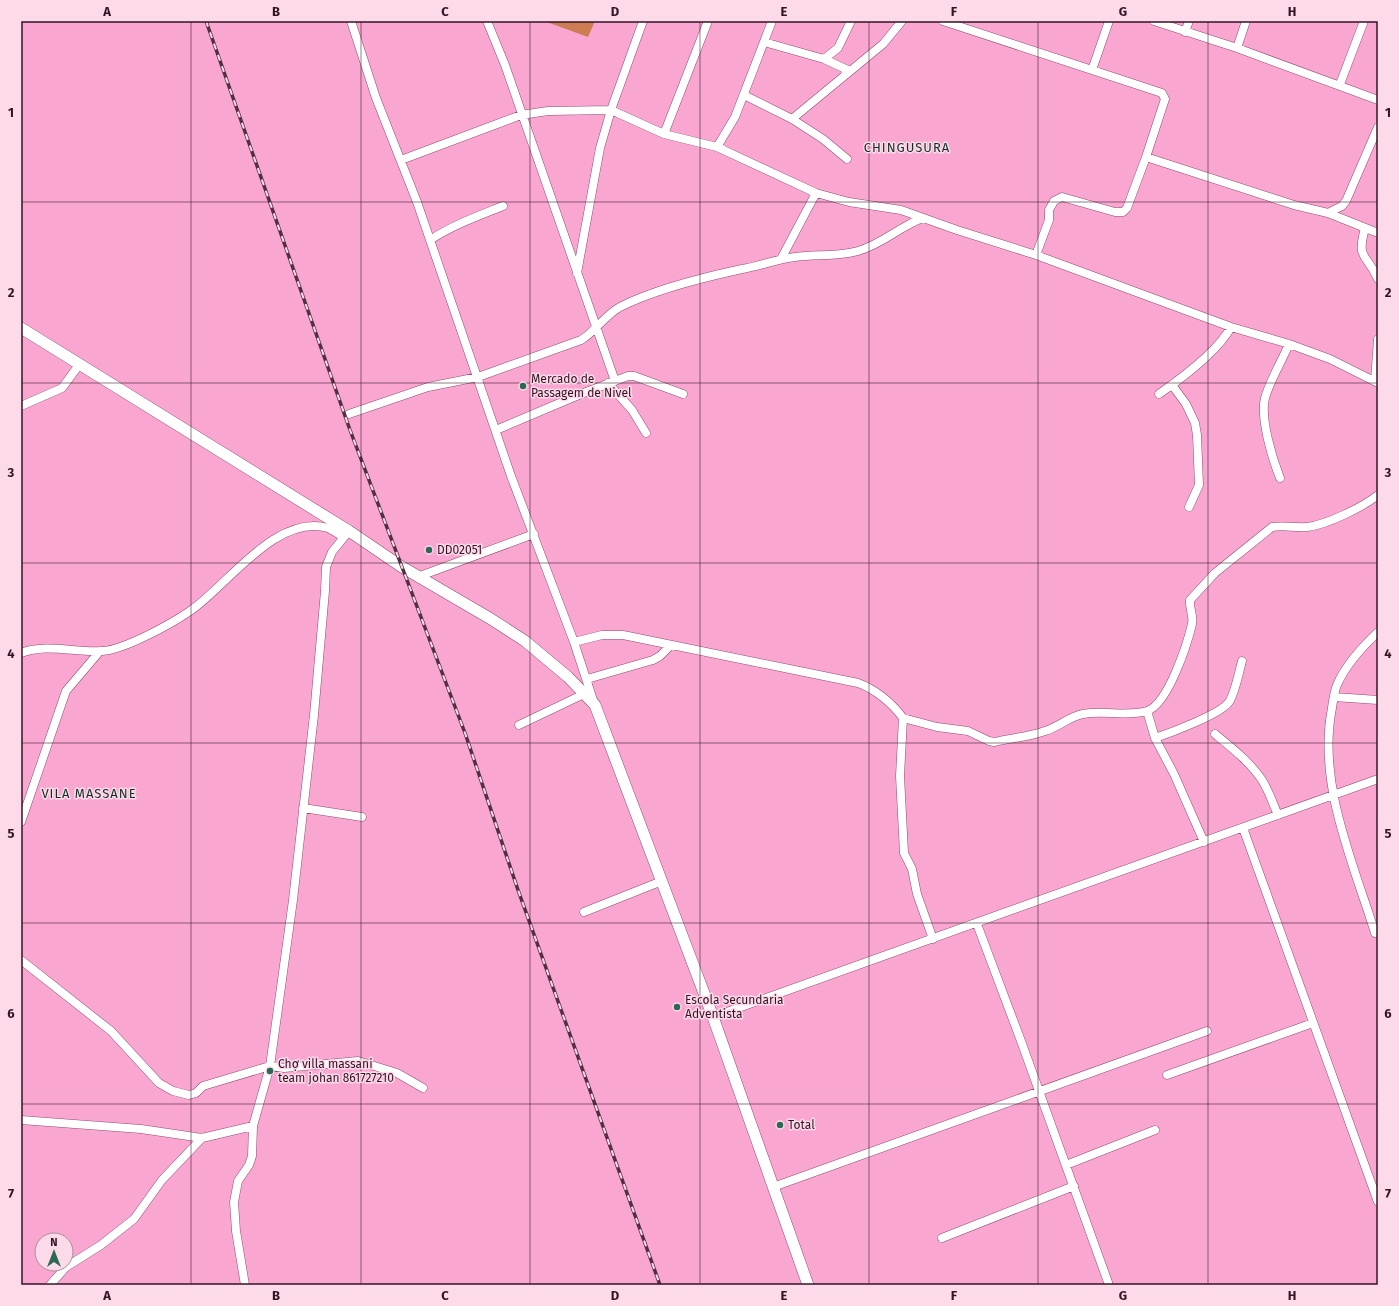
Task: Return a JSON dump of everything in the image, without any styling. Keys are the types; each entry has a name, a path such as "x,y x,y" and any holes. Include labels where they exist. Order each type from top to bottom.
{"main road":[{"path":"21,328 79,365 132,396 346,534 420,576 525,641 545,657 584,694 594,706 713,1017 808,1285"}],"street":[{"path":"351,21 376,98 430,240 496,430 574,642 587,679 594,706"},
{"path":"487,21 505,65 521,115 597,328 611,382 632,410 646,433"},
{"path":"577,273 595,171 611,110 643,21"},
{"path":"664,134 708,21"},
{"path":"717,147 735,117 772,21"},
{"path":"824,59 838,48 851,21"},
{"path":"792,119 883,44 902,21"},
{"path":"943,21 1162,93 1164,96 1165,99 1127,208 1123,212 1115,212 1062,197 1054,201 1049,210 1049,220 1036,255"},
{"path":"1092,70 1109,21"},
{"path":"1154,21 1340,84 1378,100"},
{"path":"1185,32 1189,21"},
{"path":"1237,48 1246,21"},
{"path":"1340,84 1364,21"},
{"path":"764,42 824,59 850,71"},
{"path":"744,95 792,119 823,139 847,159"},
{"path":"400,160 521,115 560,110 611,110 664,134 717,147 816,193 849,202 890,207 1036,255 1231,326 1330,358 1376,382 1378,339"},
{"path":"1328,213 1342,206 1346,201 1378,127"},
{"path":"1146,156 1294,205 1328,213 1378,233"},
{"path":"781,259 816,193"},
{"path":"1346,201 1346,221"},
{"path":"430,240 456,225 503,206"},
{"path":"349,414 428,387 478,377 580,340 597,328 609,315 631,302 722,272 797,256 840,255 858,251 880,243 912,222 923,218"},
{"path":"1365,228 1361,241 1361,253 1378,279"},
{"path":"1159,394 1172,385 1220,344 1231,326"},
{"path":"1280,478 1270,448 1265,399 1289,344"},
{"path":"21,406 62,388 79,365"},
{"path":"496,430 611,382 634,376 683,394"},
{"path":"1172,385 1186,404 1195,423 1197,435 1199,485 1188,507"},
{"path":"574,642 602,635 623,635 858,683 867,686 887,701 903,718 938,727 968,731 994,742 1044,732 1067,719 1086,714 1134,713 1152,708 1162,698 1176,669 1193,622 1190,600 1215,573 1272,527 1307,527 1318,524 1347,512 1378,495"},
{"path":"21,653 39,649 100,651 111,650 126,645 190,610 280,535 297,529 315,527 328,528 346,534 332,552 326,567 326,591 316,692 293,900 270,1066 253,1126 252,1156 249,1165 238,1181 234,1202 236,1231 245,1285"},
{"path":"420,576 534,534"},
{"path":"1374,933 1333,795 1328,753 1328,724 1337,685 1347,666 1363,646 1378,632"},
{"path":"587,679 653,660 660,656 671,645"},
{"path":"21,822 66,691 100,651"},
{"path":"1155,738 1178,731 1224,708 1231,698 1242,661"},
{"path":"519,725 584,694"},
{"path":"1334,697 1378,700"},
{"path":"1147,710 1155,738 1174,774 1204,842"},
{"path":"903,718 900,776 904,853 912,869 917,894 933,939"},
{"path":"1215,734 1241,755 1255,770 1263,781 1278,815"},
{"path":"713,1017 977,924 1378,779"},
{"path":"303,808 362,817"},
{"path":"1243,828 1378,1202"},
{"path":"584,912 662,881"},
{"path":"977,924 1109,1285"},
{"path":"21,960 112,1032 159,1083 173,1090 189,1095 196,1093 203,1086 270,1066 284,1068 358,1061 397,1073 423,1088"},
{"path":"1167,1075 1313,1023"},
{"path":"773,1187 1207,1031"},
{"path":"21,1120 140,1129 202,1138 253,1126"},
{"path":"1066,1165 1156,1130"},
{"path":"50,1285 66,1267 101,1245 134,1219 162,1180 202,1138"},
{"path":"942,1238 1074,1186"}],"shaded area":[{"path":"544,21 595,21 588,37"}],"railway":[{"path":"206,21 350,430 465,733 518,890 660,1285"}],"place":[{"name":"Mercado de Passagem de Nivel","path":"523,386"},
{"name":"DD02051","path":"429,550"},
{"name":"Escola Secundaria Adventista","path":"677,1007"},
{"name":"Chợ villa massani team johan 861727210","path":"270,1071"},
{"name":"Total","path":"780,1125"}],"district":[{"name":"CHINGUSURA","path":"907,147"},
{"name":"VILA MASSANE","path":"89,793"}]}
